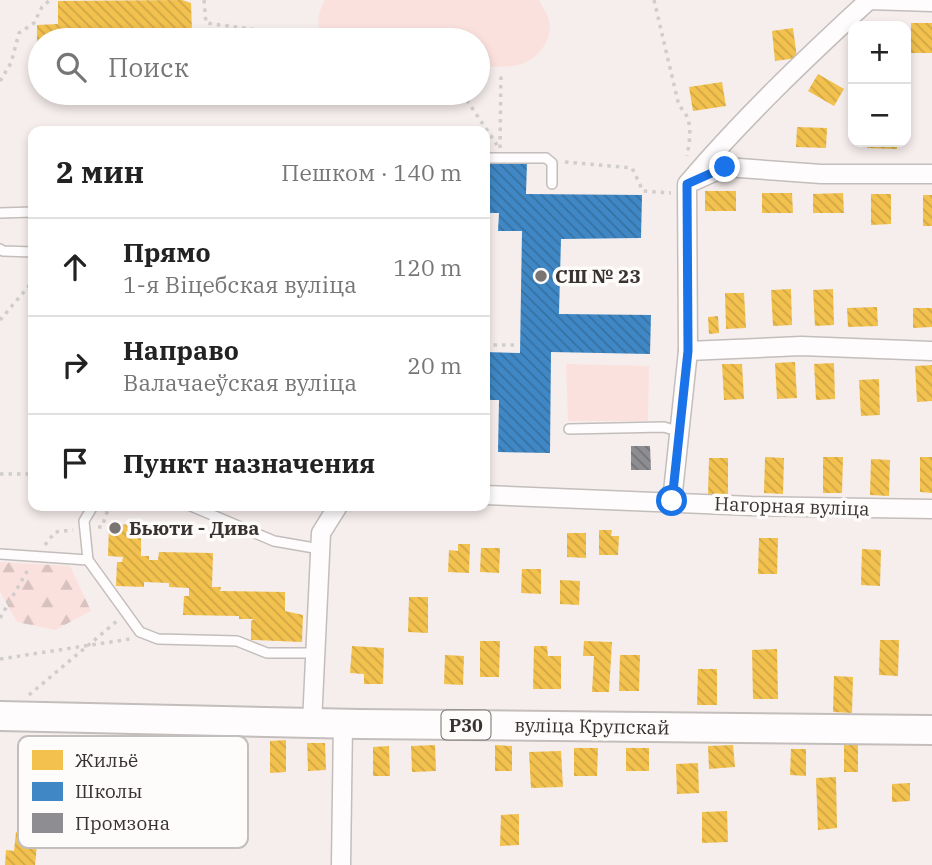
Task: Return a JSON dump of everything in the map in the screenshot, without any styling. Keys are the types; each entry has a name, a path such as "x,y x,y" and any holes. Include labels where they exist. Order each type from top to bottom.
{"main road":[{"name":"вуліца Крупскай","path":"0,716 312,723 932,730"}],"street":[{"path":"672,501 688,351 687,184 724,140 776,87 869,0 932,2"},
{"path":"687,184 725,167 821,174 932,174"},
{"path":"688,351 801,346 932,351"},
{"name":"Нагорная вуліца","path":"490,495 752,506 932,509"},
{"path":"312,723 321,533 335,511"},
{"path":"341,865 343,723"}],"lane":[{"path":"490,158 546,158 552,163 552,184"},
{"path":"0,213 28,212"},
{"path":"0,249 28,252"},
{"path":"569,429 664,427 680,432"},
{"path":"90,511 84,521 88,560 141,632 158,639 237,641 267,653 314,653"},
{"path":"203,511 274,541 320,549"},
{"path":"0,554 88,560"}],"path":[{"path":"0,81 11,63 19,33 34,23 42,7 50,0"},
{"path":"204,0 205,23 243,28"},
{"path":"552,163 572,161 632,168 643,191 671,194 687,184 687,157 691,135 687,113 679,106 653,0"},
{"path":"490,135 500,150 500,73"},
{"path":"470,105 484,126"},
{"path":"0,320 28,287"},
{"path":"490,345 514,345"},
{"path":"0,474 28,474"},
{"path":"25,697 127,613"},
{"path":"0,659 129,639 141,632"}],"green space":[{"path":"325,0 539,0 550,27 544,46 528,61 506,67 490,66 490,28 319,28 320,10"},
{"path":"566,364 649,366 648,421 568,421"},
{"path":"0,562 70,566 91,611 55,630 17,622 0,592"}],"building: Жильё":[{"path":"182,0 191,3 192,28 37,28 37,25 58,24 58,1"},
{"path":"911,23 932,23 932,53 911,53"},
{"path":"793,28 797,58 775,61 772,31"},
{"path":"818,74 844,89 834,106 808,91"},
{"path":"722,82 726,106 693,111 689,87"},
{"path":"797,127 827,128 826,148 796,147"},
{"path":"897,147 897,149 867,148"},
{"path":"705,191 736,191 736,211 705,211"},
{"path":"762,193 792,193 793,213 762,213"},
{"path":"843,193 844,213 813,213 813,194"},
{"path":"871,194 891,194 891,224 871,225"},
{"path":"923,195 932,195 932,226 923,226"},
{"path":"791,289 792,325 773,326 771,290"},
{"path":"833,289 834,325 815,326 813,290"},
{"path":"725,293 744,293 746,328 726,329"},
{"path":"877,307 878,326 848,327 847,308"},
{"path":"913,308 932,308 932,327 913,328"},
{"path":"718,316 719,333 709,334 708,317"},
{"path":"795,362 797,398 777,399 775,363"},
{"path":"834,363 835,399 816,400 814,364"},
{"path":"722,364 742,364 744,399 724,400"},
{"path":"932,365 932,401 917,402 915,366"},
{"path":"879,379 880,415 861,416 859,380"},
{"path":"765,457 784,458 783,494 764,493"},
{"path":"823,457 843,457 842,493 823,493"},
{"path":"920,457 932,457 932,493 920,492"},
{"path":"709,458 728,458 728,494 708,494"},
{"path":"871,459 890,460 889,496 870,495"},
{"path":"109,524 141,525 141,556 149,556 149,560 158,560 159,552 213,553 212,587 221,587 220,591 285,592 285,611 303,615 302,642 251,640 251,621 254,619 239,619 239,616 183,615 184,596 189,596 189,588 169,587 169,583 144,582 144,587 116,586 117,562 122,562 123,557 108,556"},
{"path":"599,530 612,530 611,536 619,536 618,555 599,555"},
{"path":"567,533 586,533 586,558 567,557"},
{"path":"759,538 778,538 777,574 758,574"},
{"path":"458,544 470,544 469,573 448,572 449,550 458,551"},
{"path":"481,548 500,548 499,573 480,572"},
{"path":"862,549 881,550 880,586 861,585"},
{"path":"522,569 541,569 541,594 521,593"},
{"path":"560,580 580,581 579,605 560,604"},
{"path":"409,597 428,597 428,633 408,632"},
{"path":"880,640 899,640 898,676 879,675"},
{"path":"480,641 500,641 499,677 480,677"},
{"path":"584,641 612,642 609,692 592,692 594,656 583,656"},
{"path":"352,646 384,648 383,684 364,684 364,674 350,673"},
{"path":"534,646 547,646 548,656 561,656 561,689 533,689"},
{"path":"777,649 778,699 753,699 752,650"},
{"path":"445,655 464,656 463,685 444,684"},
{"path":"620,655 640,655 639,691 619,691"},
{"path":"698,669 717,669 717,705 697,705"},
{"path":"834,676 853,677 852,713 833,712"},
{"path":"286,740 286,772 270,773 270,741"},
{"path":"307,743 325,743 326,770 308,771"},
{"path":"435,745 436,771 412,772 411,746"},
{"path":"495,745 512,746 512,771 495,771"},
{"path":"733,745 735,767 709,769 708,746"},
{"path":"844,745 858,745 858,772 844,772"},
{"path":"389,746 390,776 373,776 373,747"},
{"path":"574,748 598,748 597,776 574,776"},
{"path":"626,748 649,748 649,771 626,771"},
{"path":"791,749 806,749 806,776 790,775"},
{"path":"561,751 563,787 531,788 529,752"},
{"path":"698,763 699,793 677,794 676,764"},
{"path":"836,777 837,828 818,830 816,778"},
{"path":"910,783 910,801 892,802 892,784"},
{"path":"727,811 728,842 702,843 702,812"},
{"path":"519,814 519,845 500,846 501,815"},
{"path":"18,832 18,848 37,848 35,865 5,865 6,850 14,851"}],"building: Школы":[{"name":"СШ № 23","path":"527,163 526,194 642,195 641,238 561,239 559,314 651,315 650,354 551,352 550,453 498,452 499,400 490,400 490,352 520,353 522,231 498,231 499,213 490,213 490,164"}],"building: Промзона":[{"path":"631,446 650,446 651,470 631,470"}],"place":[{"name":"СШ № 23","path":"541,276"},
{"name":"Бьюти - Дива","path":"115,528"}],"route":[{"path":"672,501 688,351 687,184 725,167"}]}
